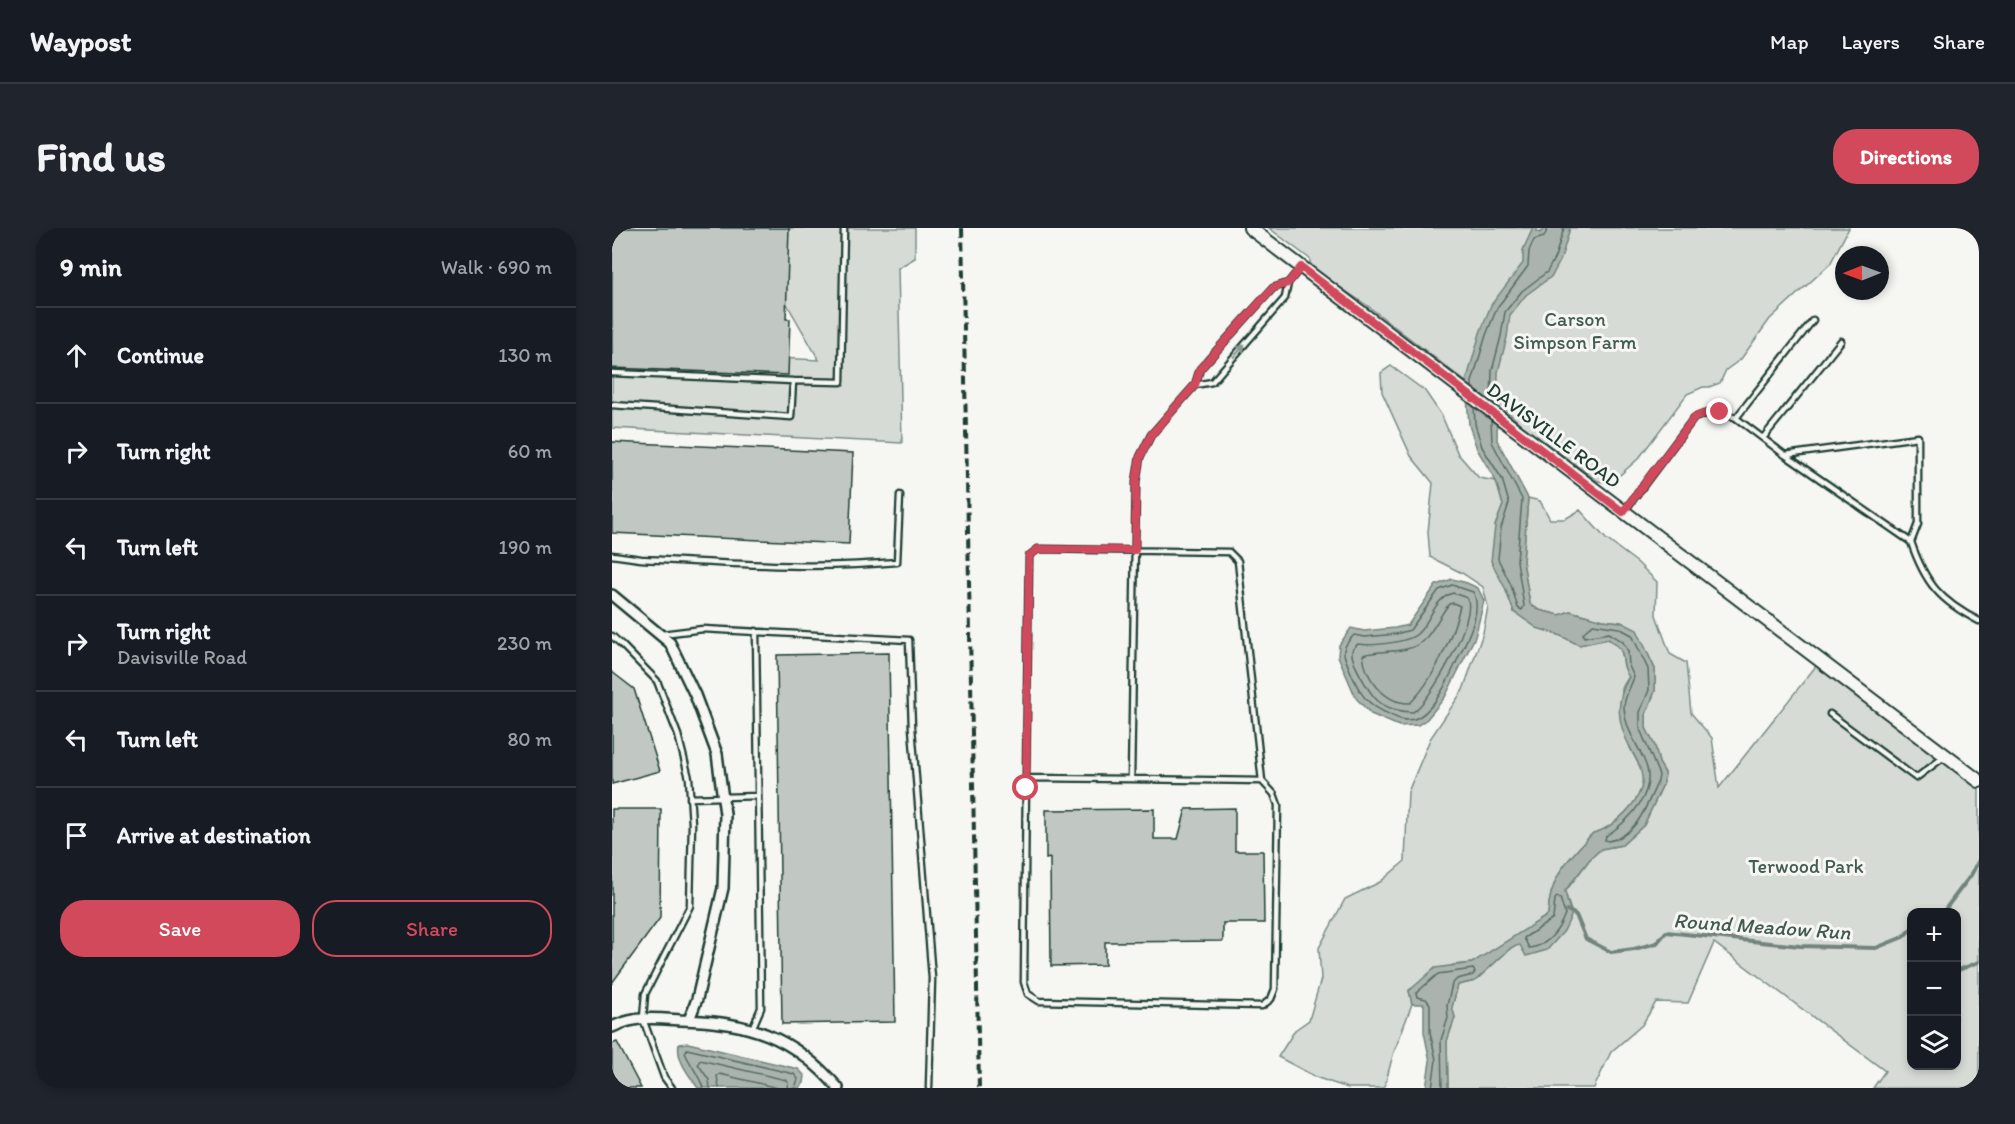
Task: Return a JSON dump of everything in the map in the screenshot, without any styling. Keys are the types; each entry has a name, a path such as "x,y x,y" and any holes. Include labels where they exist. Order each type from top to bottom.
{"street":[{"name":"DAVISVILLE ROAD","path":"1250,228 1979,781"},
{"path":"612,595 670,643 695,695 717,754 725,814 723,888 697,999 689,1020"},
{"path":"612,1027 643,1019 689,1020 726,1023 760,1031 807,1056 833,1086"}],"lane":[{"path":"612,373 841,382 843,228"},
{"path":"1195,385 1212,382 1285,298 1288,283 1301,267"},
{"path":"1131,779 1136,482 1140,457 1151,435 1195,385 1200,369 1273,288 1288,283"},
{"path":"1736,418 1813,320"},
{"path":"1763,438 1841,340"},
{"path":"612,405 791,417 793,381"},
{"path":"1623,512 1694,418 1711,412 1720,412 1736,418 1785,455 1911,542 1919,566 1940,594 1957,609 1979,621"},
{"path":"1785,455 1918,438 1918,524 1911,542"},
{"path":"612,555 641,559 821,566 897,562 900,495"},
{"path":"1038,549 1229,552 1238,561 1262,781 1274,794 1278,805 1275,989 1271,999 1262,1006 1039,1001 1029,994 1024,982 1026,778 1029,556 1038,549"},
{"path":"659,634 703,629 909,640 912,728 932,978 929,1088"},
{"path":"752,1029 761,1008 756,632"},
{"path":"612,636 657,681 678,735 689,778 692,824 690,906 645,994 643,1019 664,1077 672,1088"},
{"path":"1830,714 1916,778 1946,756"},
{"path":"1026,778 1262,781"},
{"path":"690,798 758,796"}],"green space":[{"path":"791,228 915,228 915,258 898,268 902,443 612,428 612,352 819,360 760,257"},
{"name":"Carson Simpson Farm","path":"1269,228 1849,228 1840,246 1835,246 1835,255 1830,264 1770,319 1741,359 1726,370 1720,383 1687,394 1639,458 1611,483 1598,481 1524,427 1497,400 1467,378 1466,382 1368,306 1319,273 1310,263 1310,259"},
{"path":"1391,366 1425,391 1442,416 1458,454 1479,478 1496,481 1503,505 1495,526 1505,588 1514,612 1579,645 1608,639 1620,649 1625,670 1629,676 1622,689 1628,737 1630,748 1640,766 1643,778 1638,795 1626,812 1609,826 1593,833 1562,870 1552,890 1548,915 1482,958 1472,963 1453,965 1409,990 1412,1004 1393,1055 1384,1088 1348,1088 1318,1078 1278,1057 1295,1030 1309,1020 1321,979 1319,948 1345,899 1380,882 1405,861 1408,792 1430,739 1463,690 1483,633 1488,607 1483,587 1462,573 1430,557 1428,532 1433,483 1411,456 1382,392 1381,373"},
{"name":"Terwood Park","path":"1528,498 1540,501 1550,519 1565,519 1580,510 1606,539 1638,563 1657,582 1656,615 1670,654 1686,663 1691,713 1712,738 1719,788 1820,661 1979,788 1979,1088 1873,1088 1885,1071 1714,943 1688,1003 1656,1002 1642,1025 1611,1052 1594,1088 1448,1088 1447,1041 1455,1018 1452,1007 1458,985 1475,981 1512,947 1572,914 1565,892 1590,859 1601,849 1622,845 1644,825 1664,782 1665,773 1646,728 1646,714 1655,691 1655,669 1637,631 1621,622 1603,620 1570,611 1560,615 1539,610 1530,604 1523,561"}],"water":[{"path":"1533,228 1537,228 1537,232 1540,233 1545,228 1570,228 1561,259 1552,276 1526,295 1510,315 1498,372 1497,440 1528,498 1523,561 1530,604 1539,610 1560,615 1570,611 1603,620 1621,622 1637,630 1655,669 1655,691 1646,714 1646,728 1665,773 1664,782 1644,825 1622,845 1601,849 1590,859 1565,891 1572,914 1564,931 1547,950 1526,956 1520,945 1512,947 1475,981 1458,985 1452,1007 1455,1017 1447,1041 1448,1088 1426,1088 1430,1061 1424,1032 1424,1004 1412,1004 1409,991 1435,968 1472,963 1548,915 1549,902 1556,879 1568,860 1593,833 1610,826 1626,812 1642,785 1638,762 1620,721 1621,695 1629,677 1625,671 1620,649 1608,639 1579,645 1537,628 1514,612 1491,561 1495,526 1503,505 1496,481 1477,449 1469,425 1466,382 1480,333 1491,305 1523,263 1523,250"},
{"path":"1452,579 1478,588 1484,601 1475,637 1445,697 1427,719 1418,725 1399,726 1371,714 1356,698 1338,656 1339,645 1351,628 1364,631 1408,625 1436,585"},
{"path":"688,1043 798,1069 805,1076 804,1083 799,1088 698,1088 679,1056 679,1044"}],"building":[{"path":"612,228 789,228 786,319 790,319 788,375 612,368"},
{"path":"612,442 853,453 849,544 612,533"},
{"path":"889,653 895,1022 782,1024 777,655"},
{"path":"612,672 634,689 660,771 612,784"},
{"path":"1235,808 1235,851 1263,851 1264,923 1223,923 1223,941 1105,942 1105,965 1051,966 1050,858 1046,859 1046,810 1154,809 1154,839 1178,839 1186,809"},
{"path":"612,809 661,809 660,918 612,983"},
{"path":"617,1042 641,1088 612,1088 612,1044"}],"waterway":[{"path":"1946,908 1971,875 1979,860"},
{"name":"Round Meadow Run","path":"1567,910 1576,915 1586,939 1611,952 1657,943 1666,932 1800,946 1876,948 1903,937 1907,933"},
{"name":"Round Meadow Run","path":"1961,969 1979,962"}],"railway":[{"path":"962,228 979,1088"}],"route":[{"path":"1026,788 1029,556 1038,549 1135,550 1136,482 1140,457 1151,435 1195,385 1200,369 1273,288 1288,283 1301,267 1623,512 1694,418 1711,412 1720,412"}]}
